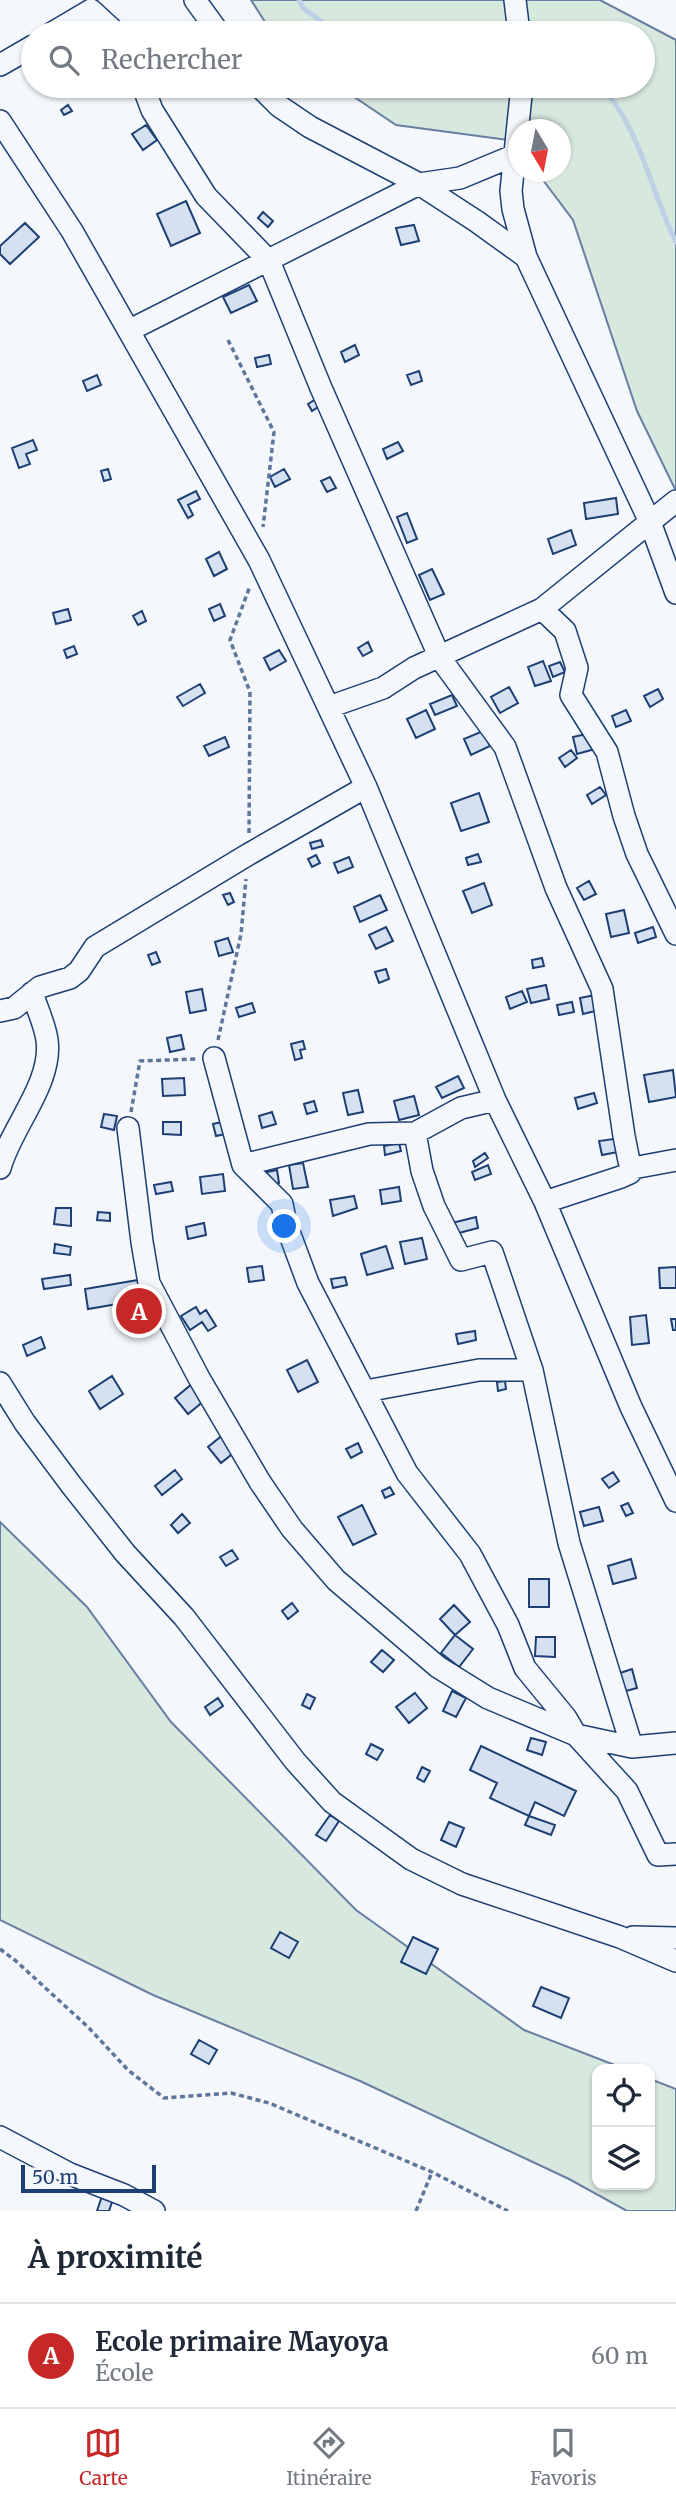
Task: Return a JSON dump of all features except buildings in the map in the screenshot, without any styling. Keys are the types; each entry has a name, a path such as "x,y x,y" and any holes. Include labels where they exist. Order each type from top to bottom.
{"street":[{"path":"195,0 210,21"},
{"path":"515,0 518,21"},
{"path":"72,21 91,10 103,21"},
{"path":"0,65 21,53"},
{"path":"148,98 152,110 206,196 270,261 321,388 440,658 505,747 556,888 602,989 624,1136 633,1168"},
{"path":"271,98 310,127 419,184 526,257"},
{"path":"518,119 520,98"},
{"path":"0,121 72,231 259,560 366,787 495,1100 545,1202 631,1407 676,1501"},
{"path":"130,330 419,184 460,178 508,158"},
{"path":"512,182 512,200 526,257 650,522 676,593"},
{"path":"329,707 383,688 414,668 542,609 676,501"},
{"path":"542,609 565,631 578,668 570,695 607,752 637,854 676,934"},
{"path":"0,1011 13,1008 40,987 70,978 79,971 95,947 366,787"},
{"path":"0,1168 4,1152 45,1072 47,1041 33,993"},
{"path":"214,1058 243,1165 282,1204 286,1224 308,1283 407,1473 470,1554 508,1625 524,1668 566,1718 576,1735 627,1791 658,1855 676,1854"},
{"path":"243,1165 369,1134 415,1133 461,1108 495,1100"},
{"path":"128,1128 149,1283 199,1378 260,1482 292,1529 336,1580 438,1668 488,1698 576,1735 632,1747 676,1743"},
{"path":"415,1133 422,1171 440,1222 461,1260 492,1252 532,1370 569,1544 632,1747"},
{"path":"545,1202 621,1177 633,1168 676,1160"},
{"path":"366,1391 479,1370 532,1370"},
{"path":"0,1384 79,1496 125,1553 184,1616 295,1761 332,1802 411,1858 462,1884 620,1937 676,1961"},
{"path":"620,1937 676,1938"},
{"path":"0,2137 70,2174 124,2195 154,2211"}],"path":[{"path":"128,1128 140,1061 214,1058 240,934 249,854 250,692 230,640 259,560 274,432 228,340"},
{"path":"0,1949 88,2027 128,2070 164,2098 231,2093 269,2103 432,2172 508,2211"},
{"path":"416,2211 432,2172"}],"shaded area":[{"path":"251,0 600,0 640,21 264,21"},
{"path":"655,29 676,40 676,491 637,411 573,220 544,182 571,182 571,119 508,119 508,140 396,125 356,98 655,98"},
{"path":"0,1522 87,1607 171,1722 356,1910 524,2030 612,2064 592,2064 592,2190 655,2190 655,2081 676,2089 676,2211 627,2211 569,2179 360,2081 153,1995 0,1920"}],"waterway":[{"path":"299,0 303,8 321,21"},
{"path":"610,98 635,139 676,242"}],"place":[{"name":"Ecole primaire Mayoya","path":"139,1311"}]}
